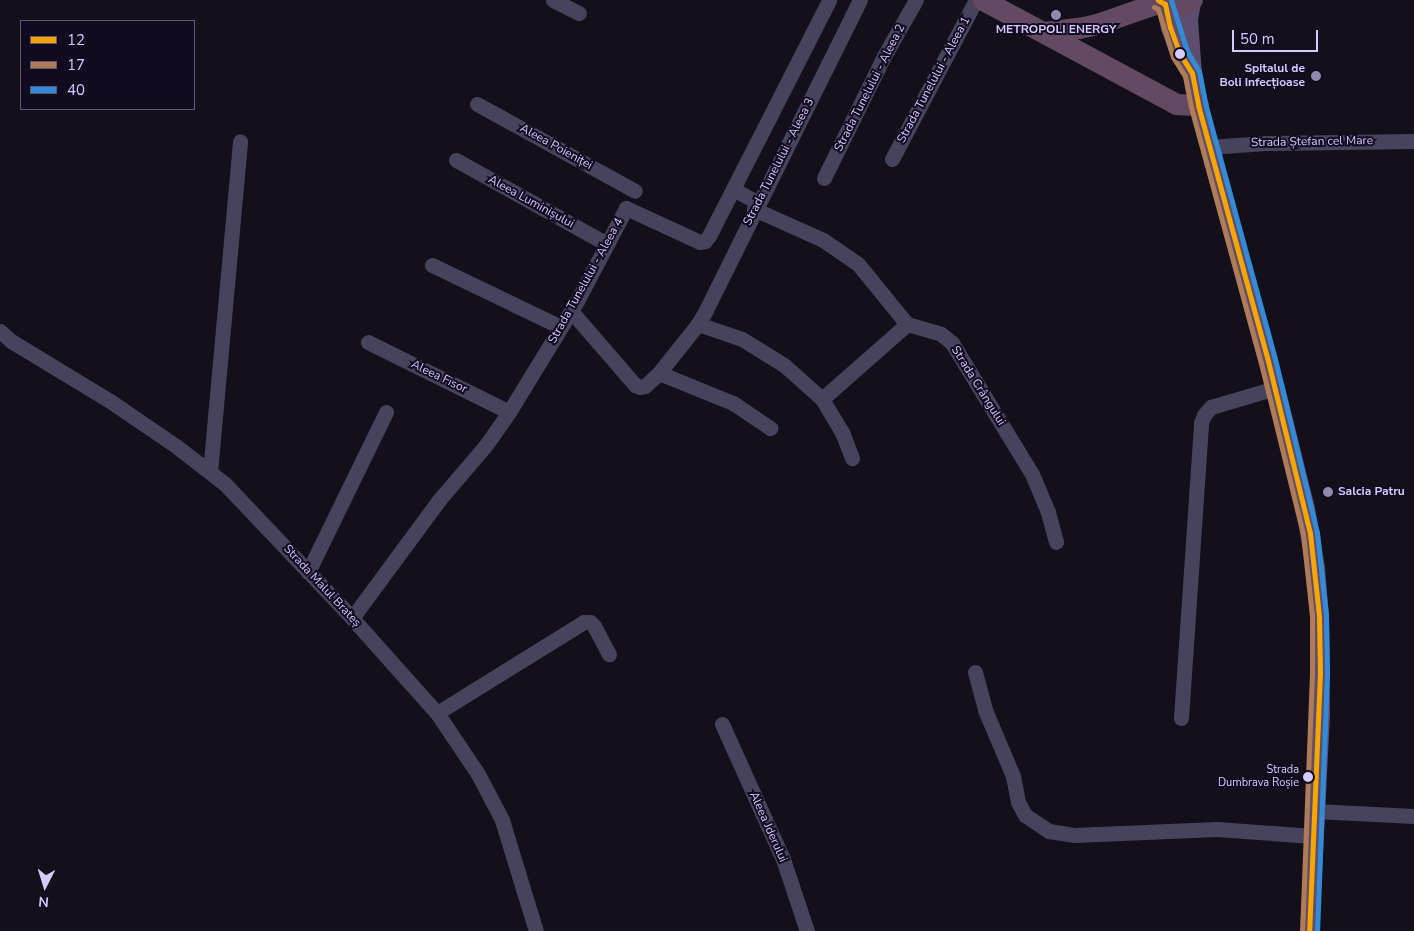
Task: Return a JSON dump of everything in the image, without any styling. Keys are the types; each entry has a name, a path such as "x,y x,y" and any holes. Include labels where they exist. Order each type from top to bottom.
{"highway":[{"path":"983,0 1176,104 1198,104"},
{"path":"1044,32 1080,28 1151,3 1174,6 1191,0"}],"main road":[{"path":"1191,0 1188,20 1192,73 1198,104 1275,388 1305,508 1315,568 1320,616 1320,715 1309,931"},
{"path":"1151,3 1170,27 1180,54 1192,73"}],"street":[{"path":"553,0 579,13"},
{"name":"Strada Tunelului - Aleea 4","path":"352,618 439,500 486,445 509,412 571,311 626,208 700,242 705,241 829,0"},
{"name":"Strada Tunelului - Aleea 3","path":"571,311 635,385 645,386 659,373 698,324 860,0"},
{"name":"Strada Tunelului - Aleea 2","path":"824,178 884,56 916,0"},
{"name":"Strada Tunelului - Aleea 1","path":"892,159 976,0"},
{"name":"Aleea Poieniței","path":"477,104 635,191"},
{"name":"Strada Ștefan cel Mare","path":"1210,147 1265,143 1414,140"},
{"path":"210,472 240,141"},
{"name":"Aleea Luminișului","path":"456,160 606,244"},
{"path":"733,189 756,206 823,240 858,264 907,324 822,400"},
{"path":"432,265 561,327"},
{"path":"698,324 742,339 784,365 822,400 842,432 852,458"},
{"name":"Strada Crângului","path":"907,324 941,334 952,343 1032,474 1051,520 1056,542"},
{"name":"Strada Malul Brateș","path":"0,331 12,341 134,418 225,484 352,618 437,713 478,774 502,820 536,931"},
{"name":"Aleea Fisor","path":"368,342 509,412"},
{"path":"659,373 734,403 770,428"},
{"path":"1181,718 1201,423 1204,415 1211,407 1275,388"},
{"path":"308,572 386,412"},
{"path":"437,713 584,622 590,622 594,626 609,654"},
{"path":"975,672 985,710 1013,776 1018,802 1024,815 1049,831 1074,835 1217,829 1313,836"},
{"name":"Aleea Jderului","path":"722,724 783,859 807,931"},
{"path":"1315,811 1414,816"}],"transit line":[{"name":"12","path":"1158,0 1165,4 1170,27 1180,54 1192,73 1198,105 1268,361 1310,533 1319,616 1320,673 1309,931"},
{"name":"40","path":"1171,0 1187,51 1199,71 1205,103 1275,359 1317,532 1326,615 1327,673 1317,931"},
{"name":"17","path":"1154,7 1158,9 1173,57 1185,76 1191,107 1261,363 1303,534 1312,616 1312,673 1302,931"}],"place":[{"name":"METROPOLI ENERGY","path":"1056,15"},
{"name":"Spitalul de Boli Infecțioase","path":"1316,76"},
{"name":"Salcia Patru","path":"1328,492"},
{"name":"Strada Dumbrava Roșie","path":"1308,777"}]}
